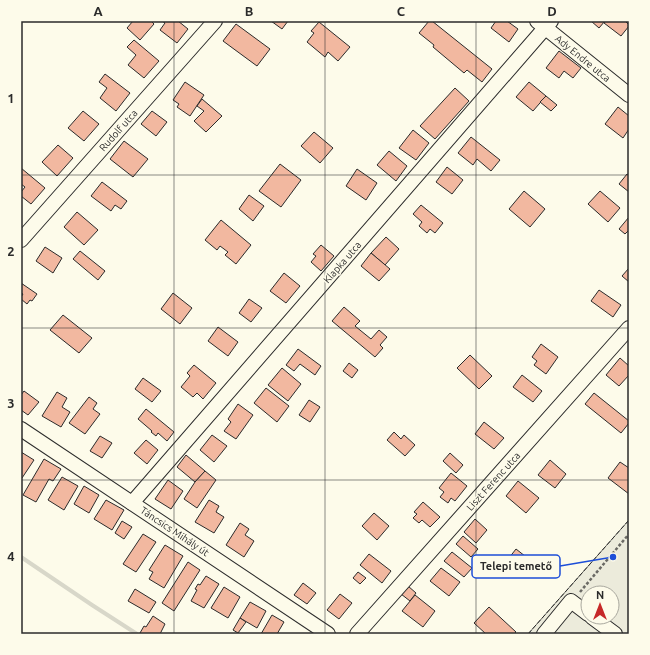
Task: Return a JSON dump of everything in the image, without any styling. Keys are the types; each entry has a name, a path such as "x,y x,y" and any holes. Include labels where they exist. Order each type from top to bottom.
{"street":[{"name":"Rudolf utca","path":"21,240 215,21"},
{"name":"Ady Endre utca","path":"545,23 629,95"},
{"name":"Klapka utca","path":"132,503 545,23"},
{"name":"Liszt Ferenc utca","path":"357,634 629,328"},
{"name":"Táncsics Mihály út","path":"21,429 328,634"},
{"path":"544,634 571,601 580,608"},
{"path":"603,625 615,634"}],"path":[{"path":"571,601 629,534"}],"shaded area":[{"path":"629,520 629,634 528,634"}],"building":[{"path":"133,21 151,21 154,24 140,40 127,28"},
{"path":"162,21 178,21 188,29 177,43 160,30 165,23"},
{"path":"271,21 288,21 282,29"},
{"path":"429,21 432,21 492,69 482,82 467,70 464,73 419,33"},
{"path":"496,21 507,21 518,29 509,42 491,28"},
{"path":"591,21 605,21 599,28"},
{"path":"605,21 625,21 629,26 621,36 604,23"},
{"path":"319,22 350,47 338,61 328,52 325,57 307,42 314,33 311,31"},
{"path":"236,24 270,49 257,66 223,41"},
{"path":"134,40 159,61 144,78 128,65 136,55 127,47"},
{"path":"559,51 581,68 573,78 564,71 559,78 546,68"},
{"path":"105,74 130,93 116,111 100,98 107,88 99,82"},
{"path":"185,82 204,95 190,116 177,107 179,104 173,100"},
{"path":"529,82 546,96 533,111 516,97"},
{"path":"455,88 469,101 435,139 420,126"},
{"path":"546,96 557,105 551,111 540,102"},
{"path":"202,99 222,116 206,132 194,121 204,111 197,106"},
{"path":"618,107 629,116 629,129 623,138 605,124"},
{"path":"83,111 99,124 84,141 68,128"},
{"path":"152,111 167,122 156,136 141,124"},
{"path":"413,130 429,143 416,160 399,148"},
{"path":"314,132 333,148 320,163 301,146"},
{"path":"471,137 500,160 491,171 477,159 473,165 458,153"},
{"path":"124,141 148,159 133,177 110,159"},
{"path":"58,145 73,158 57,176 42,162"},
{"path":"389,151 407,166 396,181 377,165"},
{"path":"280,164 301,180 281,207 259,191"},
{"path":"447,167 463,180 452,194 436,182"},
{"path":"21,168 45,188 31,204 21,196 21,192 25,187 21,184"},
{"path":"357,169 377,183 366,200 346,186"},
{"path":"627,174 629,175 629,192 619,184"},
{"path":"102,182 127,201 121,209 115,205 111,211 91,196"},
{"path":"524,191 545,209 530,227 509,209"},
{"path":"600,191 620,208 608,222 588,204"},
{"path":"249,195 264,206 253,221 239,209"},
{"path":"421,205 443,223 435,233 430,229 427,233 419,226 422,222 413,214"},
{"path":"77,212 98,230 84,245 64,227"},
{"path":"629,217 629,230 625,234 619,229"},
{"path":"221,220 251,245 236,264 225,255 228,252 220,246 217,250 205,240"},
{"path":"386,237 399,249 385,265 371,253"},
{"path":"321,245 334,256 321,271 311,262 316,256 313,254"},
{"path":"45,247 62,258 53,273 36,261"},
{"path":"80,251 105,271 98,280 73,259"},
{"path":"371,253 390,269 379,281 361,266"},
{"path":"629,268 629,282 622,276"},
{"path":"284,273 300,286 286,303 270,291"},
{"path":"21,283 37,294 32,301 30,300 27,304 21,299 23,294 21,293"},
{"path":"599,290 621,305 613,317 591,301"},
{"path":"173,293 192,308 180,324 161,309"},
{"path":"249,299 262,308 251,322 239,313"},
{"path":"344,307 360,321 355,326 371,339 379,330 387,337 380,345 383,348 375,357 332,321"},
{"path":"63,315 92,338 79,353 50,330"},
{"path":"218,327 238,342 228,356 208,341"},
{"path":"541,344 558,357 546,374 534,365 537,361 532,357"},
{"path":"298,349 321,366 315,375 300,364 294,371 286,365"},
{"path":"470,355 492,376 479,389 457,368"},
{"path":"620,358 629,366 629,375 619,386 606,375"},
{"path":"349,363 358,370 352,378 343,371"},
{"path":"194,365 216,383 203,399 197,393 193,397 181,387 190,376 187,373"},
{"path":"282,368 301,384 288,401 268,385"},
{"path":"522,375 542,391 533,402 513,387"},
{"path":"143,378 161,391 152,402 135,389"},
{"path":"266,388 289,406 277,422 254,403"},
{"path":"24,391 39,402 28,415 21,410 21,395"},
{"path":"57,392 67,398 62,407 70,412 61,427 42,416"},
{"path":"594,393 629,421 621,433 585,404"},
{"path":"89,397 97,403 93,409 100,414 85,434 69,423"},
{"path":"309,400 320,407 310,422 299,415"},
{"path":"238,404 253,415 236,439 224,431 231,422 228,419"},
{"path":"146,409 174,432 167,441 158,433 156,436 138,419"},
{"path":"484,422 504,438 494,449 475,434"},
{"path":"394,432 401,439 404,435 415,445 405,456 387,440"},
{"path":"212,435 227,446 214,462 200,450"},
{"path":"100,436 112,443 102,458 90,451"},
{"path":"146,440 158,450 147,464 134,453"},
{"path":"21,452 34,460 22,478 21,477"},
{"path":"450,453 463,465 456,473 443,461"},
{"path":"186,455 205,471 195,482 177,467"},
{"path":"44,459 61,469 53,481 49,479 36,502 23,495"},
{"path":"550,460 566,474 555,488 538,475"},
{"path":"620,462 629,468 629,494 608,478"},
{"path":"205,471 216,480 197,508 184,499 195,482"},
{"path":"451,473 467,486 455,501 451,498 448,503 440,497 444,492 439,488"},
{"path":"62,477 78,486 64,510 48,500"},
{"path":"168,480 183,491 171,509 155,499"},
{"path":"518,481 539,498 526,513 506,496"},
{"path":"84,486 99,495 89,513 74,504"},
{"path":"106,500 124,510 112,530 94,519"},
{"path":"209,500 219,506 216,512 224,517 214,533 195,522"},
{"path":"423,502 440,517 430,527 422,520 419,523 413,518 417,514 414,512"},
{"path":"374,513 389,526 377,540 362,526"},
{"path":"475,519 487,530 476,543 464,532"},
{"path":"122,521 132,527 124,539 115,533"},
{"path":"240,523 249,529 245,535 254,541 244,557 226,545"},
{"path":"143,534 156,542 136,572 123,564"},
{"path":"463,536 478,549 471,557 456,544"},
{"path":"165,545 183,556 164,588 149,579 153,572 149,570"},
{"path":"516,549 530,560 519,575 505,563"},
{"path":"452,552 472,568 464,577 444,561"},
{"path":"369,554 391,571 382,583 360,565"},
{"path":"188,562 200,570 174,611 162,603"},
{"path":"441,568 460,582 449,596 430,581"},
{"path":"358,572 366,578 360,584 353,578"},
{"path":"206,576 219,584 204,608 191,601 197,590 195,589 198,584 200,585"},
{"path":"303,583 316,593 307,604 294,595"},
{"path":"408,586 416,593 410,601 401,594"},
{"path":"224,587 240,597 228,618 211,608"},
{"path":"135,589 156,602 149,613 128,601"},
{"path":"340,594 352,603 339,619 327,610"},
{"path":"415,595 435,611 423,627 402,611"},
{"path":"250,602 266,611 257,628 240,618"},
{"path":"489,607 516,632 514,634 486,634 474,623"},
{"path":"272,615 284,622 277,634 261,634"},
{"path":"153,616 165,624 160,634 140,633 144,626 146,627"},
{"path":"240,618 246,622 238,633 233,630"}],"waterway":[{"path":"21,557 137,634"}],"fence":[{"path":"528,634 629,520"}],"place":[{"name":"Telepi temető","path":"613,557"}]}
